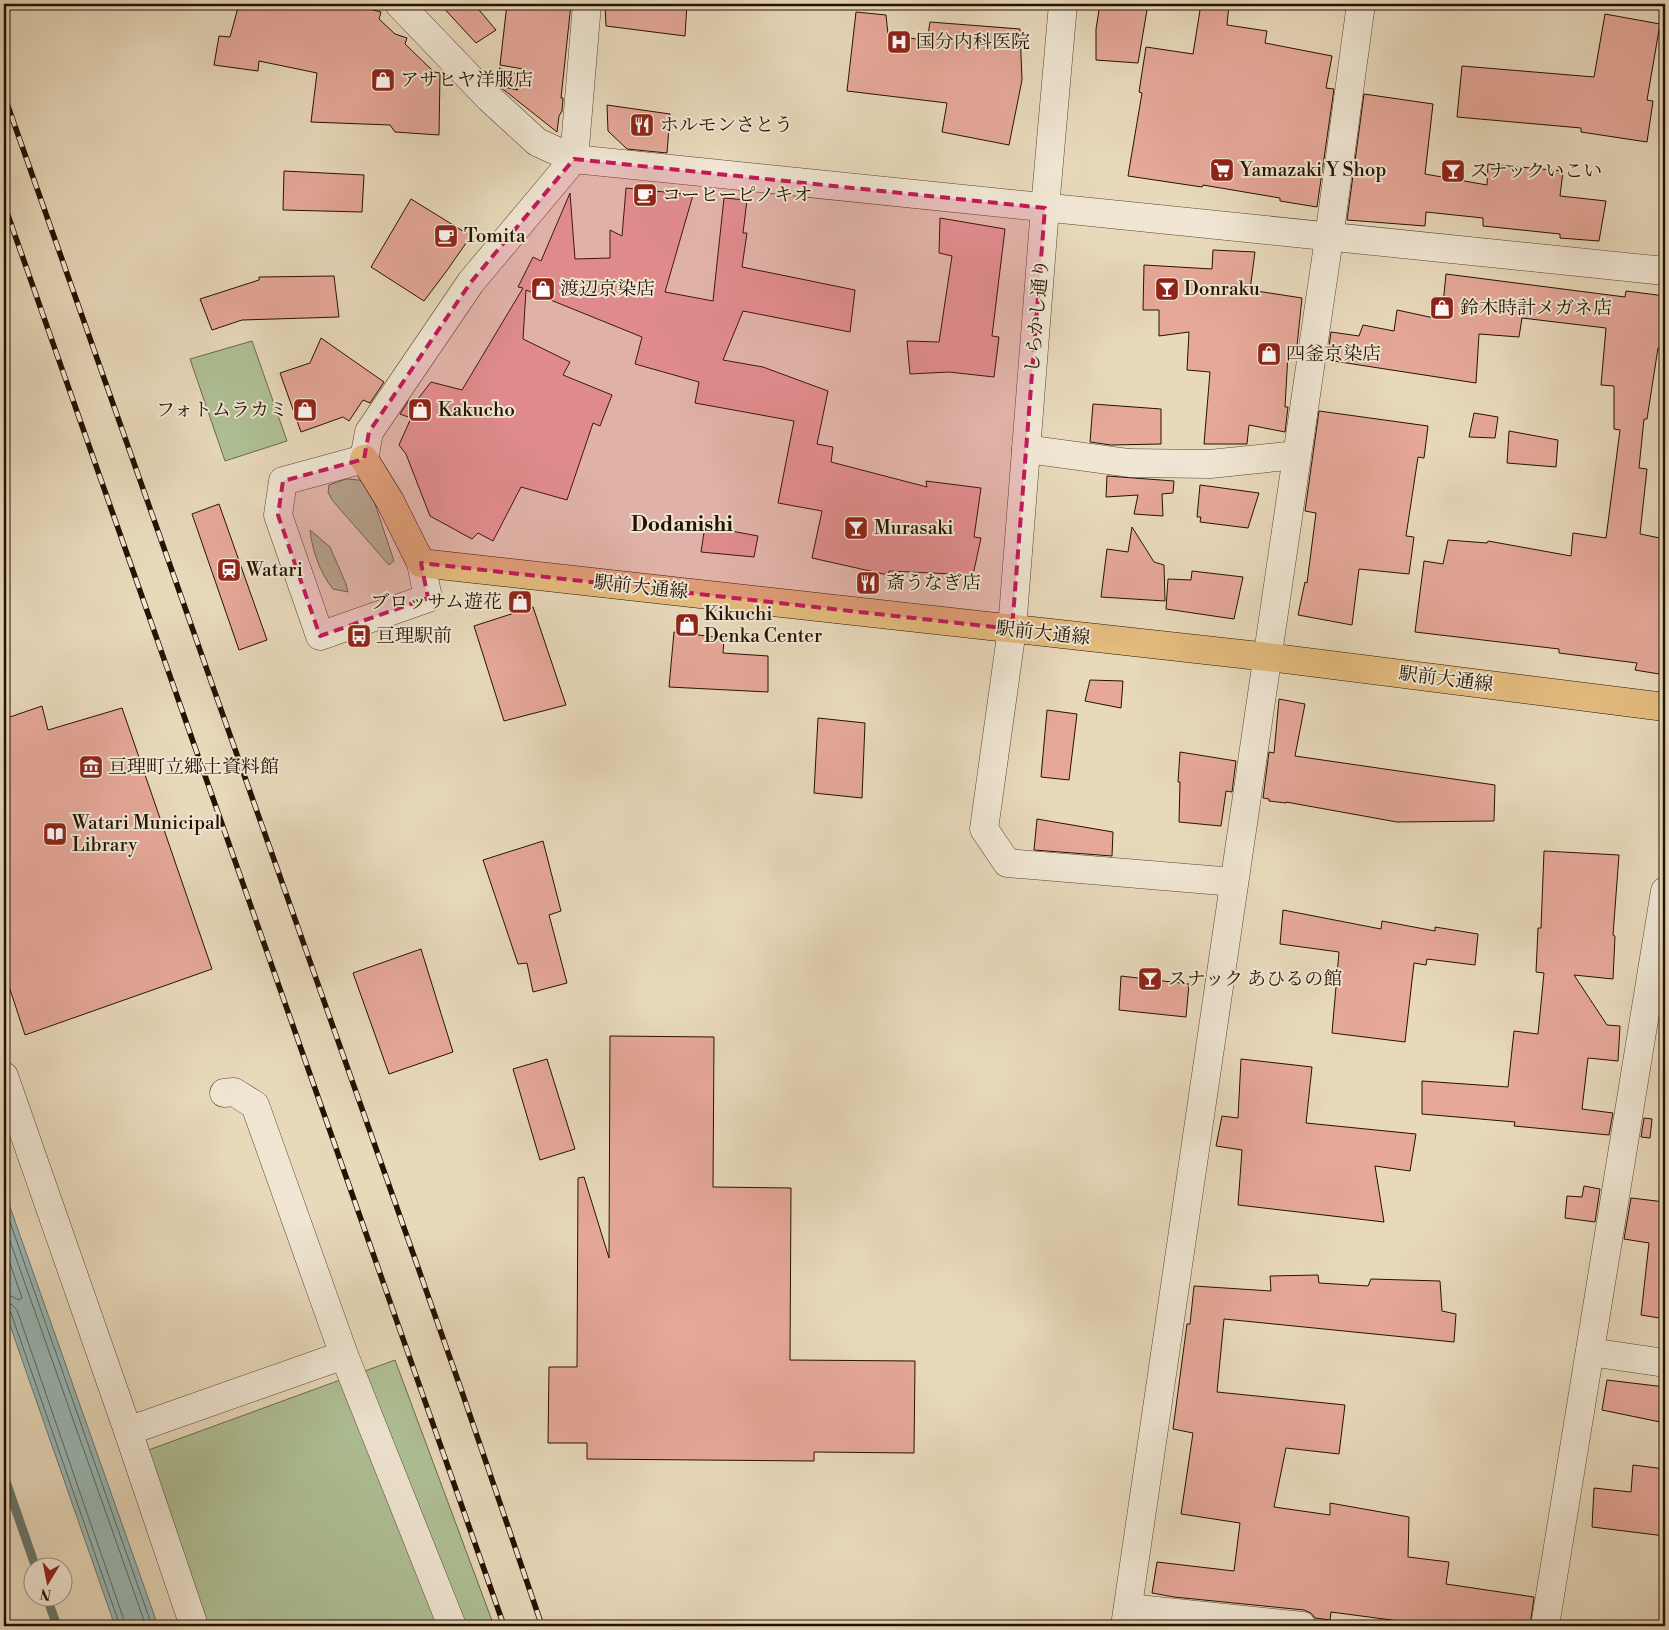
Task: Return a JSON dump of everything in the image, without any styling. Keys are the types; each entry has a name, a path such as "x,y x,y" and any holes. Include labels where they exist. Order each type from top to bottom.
{"main road":[{"path":"364,459 390,501 421,563"},
{"name":"駅前大通線","path":"421,563 1268,657 1665,707"}],"street":[{"path":"399,4 489,98 537,142 574,159 1665,271"},
{"path":"421,563 428,598 320,636 278,515 283,482 364,459 370,432 471,282 574,159 587,4"},
{"name":"しらかし通り","path":"1063,4 1012,629 984,829 1007,862 1234,882"},
{"path":"1302,1626 1127,1617 1329,237 1361,4"},
{"path":"1026,449 1129,463 1201,464 1297,455"},
{"path":"1544,1626 1590,1352 1657,989 1665,892"},
{"path":"4,1076 194,1626"},
{"path":"224,1093 234,1092 255,1105 344,1355 452,1626"},
{"path":"1590,1352 1665,1363"},
{"path":"128,1431 344,1355"}],"highlighted area":[{"path":"574,159 1045,208 1012,629 421,563 428,598 320,636 278,515 283,481 364,459 369,432 471,282"}],"green space":[{"path":"252,341 287,441 225,461 190,359"},
{"path":"346,479 359,480 369,486 394,561 389,565 332,500 328,492 329,485"},
{"path":"310,530 330,547 348,592 333,589 328,583 317,561"},
{"path":"395,1360 494,1626 203,1626 143,1452"}],"water":[{"path":"4,1190 158,1626 115,1626 4,1308"}],"building":[{"path":"239,4 350,4 381,12 379,19 395,34 407,38 405,44 434,72 440,73 439,135 395,132 390,125 311,122 317,73 259,61 258,71 214,65 219,36 230,37"},
{"path":"440,4 474,4 496,30 476,43"},
{"path":"507,4 571,4 561,98 563,98 562,111 559,116 557,132 499,86 518,90 499,68 520,75 523,69 500,65"},
{"path":"605,4 687,4 685,36 606,26"},
{"path":"1100,4 1148,4 1138,63 1096,60 1096,29"},
{"path":"1201,4 1229,4 1227,25 1267,31 1265,43 1332,56 1326,88 1334,89 1317,207 1280,201 1280,198 1203,185 1202,187 1128,176 1142,93 1139,92 1146,47 1193,54"},
{"path":"856,12 886,15 888,34 927,41 930,22 1020,29 1022,80 1009,145 942,132 947,103 847,91"},
{"path":"1605,14 1660,24 1647,100 1653,101 1647,142 1581,132 1581,128 1457,117 1462,66 1594,77"},
{"path":"1364,94 1433,104 1425,174 1487,185 1488,164 1563,171 1560,196 1606,201 1599,241 1560,238 1560,234 1483,226 1483,218 1426,212 1425,226 1347,220"},
{"path":"607,105 670,114 667,153 627,149 608,131"},
{"path":"284,171 364,175 362,212 283,210"},
{"path":"626,188 693,195 665,292 713,301 724,198 747,200 743,233 747,233 742,267 855,290 850,332 743,311 723,360 763,367 828,391 817,444 833,447 831,462 927,487 926,481 981,488 974,537 981,538 973,575 889,571 888,575 812,558 822,511 778,503 794,421 695,403 699,382 635,364 642,337 526,290 523,339 570,362 563,375 612,395 600,426 593,423 567,500 521,487 493,541 478,533 472,539 430,516 406,454 399,445 411,418 400,414 409,400 414,404 431,382 462,390 523,288 518,287 533,257 541,261 570,193 575,259 610,258 610,230 622,236"},
{"path":"411,199 471,236 424,301 371,267"},
{"path":"940,218 1005,229 992,336 999,337 994,377 949,372 910,374 907,341 939,342 952,256 939,253"},
{"path":"1213,250 1255,252 1250,290 1302,298 1296,355 1288,354 1285,407 1288,407 1285,432 1249,425 1247,444 1204,444 1210,372 1187,370 1189,332 1159,336 1159,310 1143,310 1144,265 1212,269"},
{"path":"1446,274 1625,297 1626,291 1665,296 1665,349 1658,348 1647,419 1644,419 1639,468 1647,469 1640,534 1665,539 1665,675 1635,670 1637,663 1559,653 1559,649 1415,632 1424,561 1443,564 1448,540 1487,543 1488,541 1571,556 1573,533 1606,538 1620,430 1614,429 1614,386 1601,385 1606,328 1522,318 1519,337 1479,334 1476,383 1327,360 1331,332 1359,336 1363,325 1394,331 1397,310 1434,318 1434,312 1442,314"},
{"path":"334,276 339,317 242,320 212,330 200,299 259,280 259,277"},
{"path":"321,338 384,382 370,403 363,400 349,421 343,417 301,432 280,373 310,363"},
{"path":"1093,404 1161,409 1161,444 1111,445 1090,442"},
{"path":"1319,411 1428,426 1424,458 1418,457 1406,536 1414,537 1409,574 1359,569 1352,625 1298,615 1305,582 1307,583 1316,513 1305,511"},
{"path":"1474,413 1498,417 1495,438 1469,437"},
{"path":"1509,431 1558,440 1556,467 1507,463"},
{"path":"1107,476 1174,481 1173,493 1162,494 1163,516 1134,514 1138,495 1106,497"},
{"path":"1200,485 1259,493 1248,528 1200,522 1201,517 1197,517"},
{"name":"Watari","path":"219,504 267,640 239,650 192,514"},
{"path":"705,526 758,536 754,557 701,552"},
{"path":"1132,527 1154,562 1164,565 1165,601 1101,597 1107,549 1128,552"},
{"path":"1192,571 1243,577 1234,619 1166,609 1168,579 1191,580"},
{"path":"533,607 566,705 504,721 474,626"},
{"path":"674,632 724,638 723,653 768,656 768,692 669,687"},
{"path":"1090,680 1123,681 1121,708 1085,701"},
{"path":"1279,699 1305,704 1295,756 1495,785 1494,821 1397,822 1286,802 1269,801 1269,799 1263,798 1269,752 1274,753"},
{"path":"42,706 48,730 122,708 212,969 25,1035 4,971 4,719"},
{"path":"1047,710 1077,714 1069,780 1041,777"},
{"path":"818,718 865,723 862,798 814,793"},
{"path":"1180,752 1236,761 1232,792 1226,791 1221,826 1179,822 1180,782 1178,782"},
{"path":"1037,819 1113,832 1112,856 1034,850"},
{"path":"543,841 561,911 549,915 567,983 533,992 527,963 518,964 483,860"},
{"path":"1544,851 1619,855 1613,935 1615,936 1613,979 1574,975 1607,1025 1620,1026 1618,1061 1588,1058 1582,1109 1613,1113 1609,1135 1514,1126 1515,1122 1422,1114 1422,1081 1508,1087 1514,1031 1538,1034 1544,973 1536,972 1538,928 1541,928"},
{"path":"1283,910 1381,929 1382,921 1435,931 1435,927 1478,934 1475,965 1427,959 1426,965 1414,963 1405,1042 1332,1033 1339,952 1280,944"},
{"path":"421,949 453,1052 389,1074 353,973"},
{"path":"1121,976 1189,984 1186,1017 1119,1010"},
{"path":"610,1036 714,1037 713,1187 791,1188 790,1360 915,1361 914,1453 814,1452 814,1461 587,1459 587,1443 548,1443 549,1367 577,1367 578,1178 584,1177 609,1258"},
{"path":"547,1059 575,1149 540,1160 513,1069"},
{"path":"1241,1059 1312,1067 1306,1123 1416,1134 1410,1171 1375,1166 1384,1222 1238,1205 1242,1150 1216,1146 1222,1116 1238,1118"},
{"path":"1644,1118 1652,1119 1650,1138 1641,1137"},
{"path":"1584,1186 1600,1189 1595,1222 1565,1218 1567,1196 1582,1197"},
{"path":"1631,1198 1665,1202 1665,1319 1641,1315 1649,1243 1624,1239"},
{"path":"1318,1275 1319,1283 1368,1286 1371,1279 1440,1281 1442,1311 1456,1314 1454,1342 1224,1319 1217,1392 1345,1405 1339,1454 1286,1448 1274,1507 1330,1515 1330,1503 1409,1517 1408,1557 1449,1562 1446,1584 1534,1597 1530,1626 1437,1626 1331,1612 1330,1620 1315,1618 1311,1613 1304,1610 1174,1597 1152,1593 1157,1562 1234,1571 1240,1523 1181,1514 1193,1433 1173,1429 1187,1324 1190,1324 1194,1286 1271,1291 1270,1276"},
{"path":"1607,1380 1665,1387 1665,1423 1602,1410"},
{"path":"1633,1465 1665,1469 1665,1536 1592,1527 1594,1488 1631,1492"}],"waterway":[{"path":"4,1476 33,1558"},
{"path":"51,1608 57,1626"}],"railway":[{"path":"4,95 462,1392 542,1626"},
{"path":"4,204 504,1626"}],"place":[{"name":"国分内科医院","path":"899,42"},
{"name":"アサヒヤ洋服店","path":"383,80"},
{"name":"ホルモンさとう","path":"642,125"},
{"name":"Yamazaki Y Shop","path":"1222,170"},
{"name":"スナックいこい","path":"1453,171"},
{"name":"コーヒーピノキオ","path":"645,195"},
{"name":"Tomita","path":"446,236"},
{"name":"渡辺京染店","path":"543,289"},
{"name":"Donraku","path":"1167,289"},
{"name":"鈴木時計メガネ店","path":"1442,308"},
{"name":"四釜京染店","path":"1269,354"},
{"name":"フォトムラカミ","path":"305,410"},
{"name":"Kakucho","path":"420,410"},
{"name":"Murasaki","path":"856,528"},
{"name":"Watari","path":"229,570"},
{"name":"斎うなぎ店","path":"868,583"},
{"name":"ブロッサム遊花","path":"520,602"},
{"name":"Kikuchi Denka Center","path":"687,625"},
{"name":"亘理駅前","path":"359,636"},
{"name":"亘理町立郷土資料館","path":"91,767"},
{"name":"Watari Municipal Library","path":"55,834"},
{"name":"スナック あひるの館","path":"1150,979"}],"district":[{"name":"Dodanishi","path":"682,525"}]}
